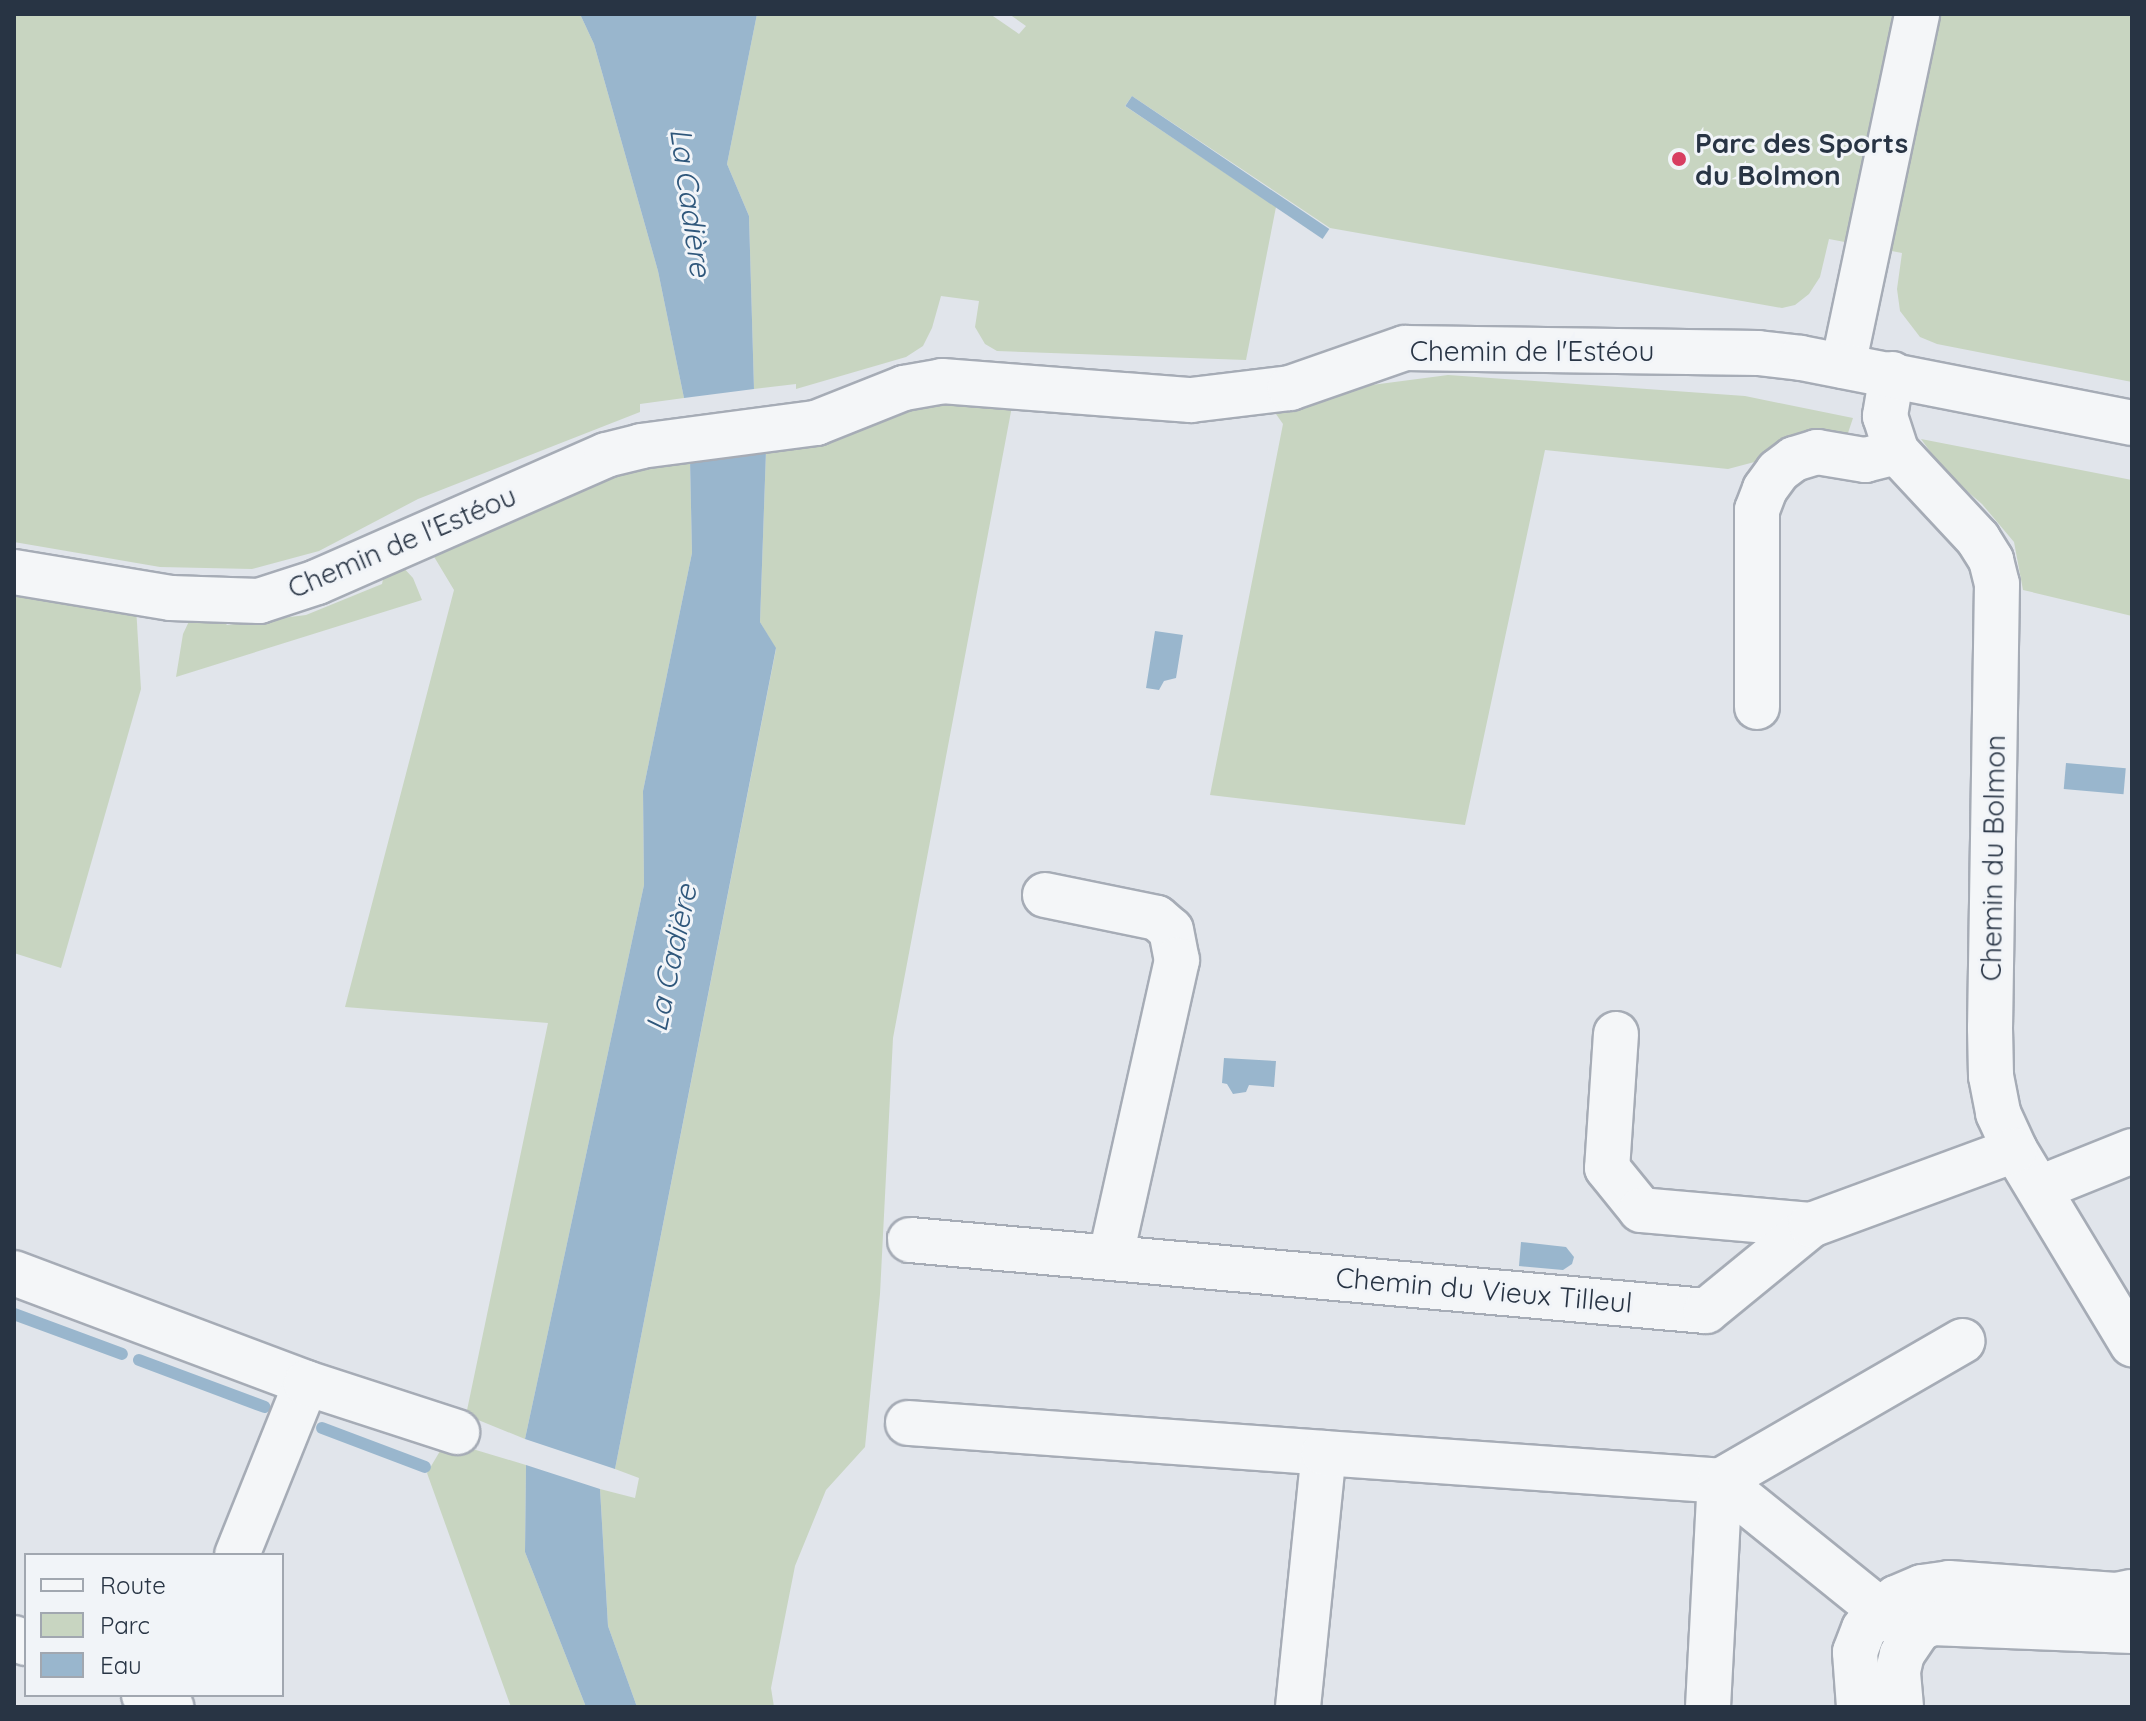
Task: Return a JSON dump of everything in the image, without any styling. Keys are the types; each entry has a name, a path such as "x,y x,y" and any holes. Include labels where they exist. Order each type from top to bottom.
{"street":[{"path":"1843,366 1917,14"},
{"name":"Chemin de l'Estéou","path":"14,572 171,598 259,601 317,582 606,455 641,446 802,425 847,413 904,388 942,381 1191,400 1290,388 1405,348 1758,353 1892,374 2132,423"},
{"name":"Chemin du Bolmon","path":"1892,374 1885,416 1897,452 1978,539 1991,560 1997,584 1990,1028 1991,1076 1998,1113 2015,1150 2132,1344"},
{"path":"1757,707 1757,510 1765,489 1778,471 1794,459 1817,452 1865,460 1897,452"},
{"path":"1045,895 1157,918 1171,930 1177,960 1111,1256"},
{"path":"1616,1034 1607,1168 1641,1210 1811,1225"},
{"name":"Chemin du Vieux Tilleul","path":"910,1240 1706,1311 1811,1225 2015,1150"},
{"path":"2040,1188 2132,1151"},
{"path":"14,1273 306,1383 457,1432"},
{"path":"908,1423 1720,1481 1962,1341"},
{"path":"238,1553 306,1383"},
{"path":"1298,1707 1324,1453"},
{"path":"1720,1481 1896,1624"},
{"path":"1708,1707 1720,1481"},
{"path":"1901,1707 1898,1671 1902,1654 1896,1624 1896,1598 1922,1587 1949,1583 2116,1595 2132,1592"},
{"path":"1859,1707 1855,1652 1864,1629 1932,1623 2132,1631"},
{"path":"149,1697 173,1707"}],"green space":[{"path":"14,14 580,14 594,44 658,271 684,398 640,404 640,412 418,499 319,551 252,569 160,567 14,542"},
{"name":"Parc des Sports du Bolmon","path":"757,14 990,14 1019,34 1026,26 1009,14 2132,14 2132,382 1937,344 1920,337 1900,311 1897,289 1902,253 1829,239 1820,277 1809,294 1795,305 1782,308 1330,228 1132,96 1125,106 1276,207 1246,360 997,351 985,344 975,327 979,301 941,296 923,346 906,357 796,389 796,384 754,389 749,216 727,164"},
{"path":"1448,375 1745,396 1853,418 1848,433 1838,440 1728,469 1545,450 1465,825 1210,795 1283,424 1271,407 1303,394"},
{"path":"908,400 1013,401 893,1038 880,1294 865,1447 826,1490 795,1566 771,1688 774,1707 637,1707 608,1626 600,1489 635,1498 639,1478 615,1469 776,649 760,622 766,451"},
{"path":"1921,439 2132,480 2132,616 2023,590 2014,542 1982,504 1946,473"},
{"path":"690,460 692,553 643,791 644,885 525,1439 466,1415 548,1023 345,1007 454,590 433,555 610,465"},
{"path":"387,562 401,565 413,578 422,600 176,677 183,634 192,615 212,608 227,625 306,615 382,584"},
{"path":"14,585 136,607 141,689 61,968 14,953"},
{"path":"446,1441 526,1465 525,1552 586,1707 511,1707 427,1473"}],"water":[{"name":"La Cadière","path":"580,14 757,14 727,164 749,216 754,389 684,398 658,271 594,44"},
{"path":"1132,96 1329,229 1323,239 1125,106"},
{"name":"La Cadière","path":"766,451 760,622 776,648 615,1469 525,1439 644,885 643,791 692,553 690,460"},
{"path":"1155,631 1183,635 1176,678 1164,681 1159,690 1146,688"},
{"path":"2066,763 2126,768 2124,794 2064,789"},
{"path":"1224,1058 1276,1061 1274,1087 1249,1085 1246,1092 1233,1094 1227,1084 1222,1083"},
{"path":"1521,1242 1566,1247 1574,1257 1572,1264 1563,1270 1519,1266"},
{"path":"526,1465 600,1489 608,1626 637,1707 586,1707 525,1552"}],"waterway":[{"path":"14,1314 122,1354"},
{"path":"139,1360 265,1407"},
{"path":"322,1428 425,1467"}],"place":[{"name":"Parc des Sports du Bolmon","path":"1679,159"}]}
